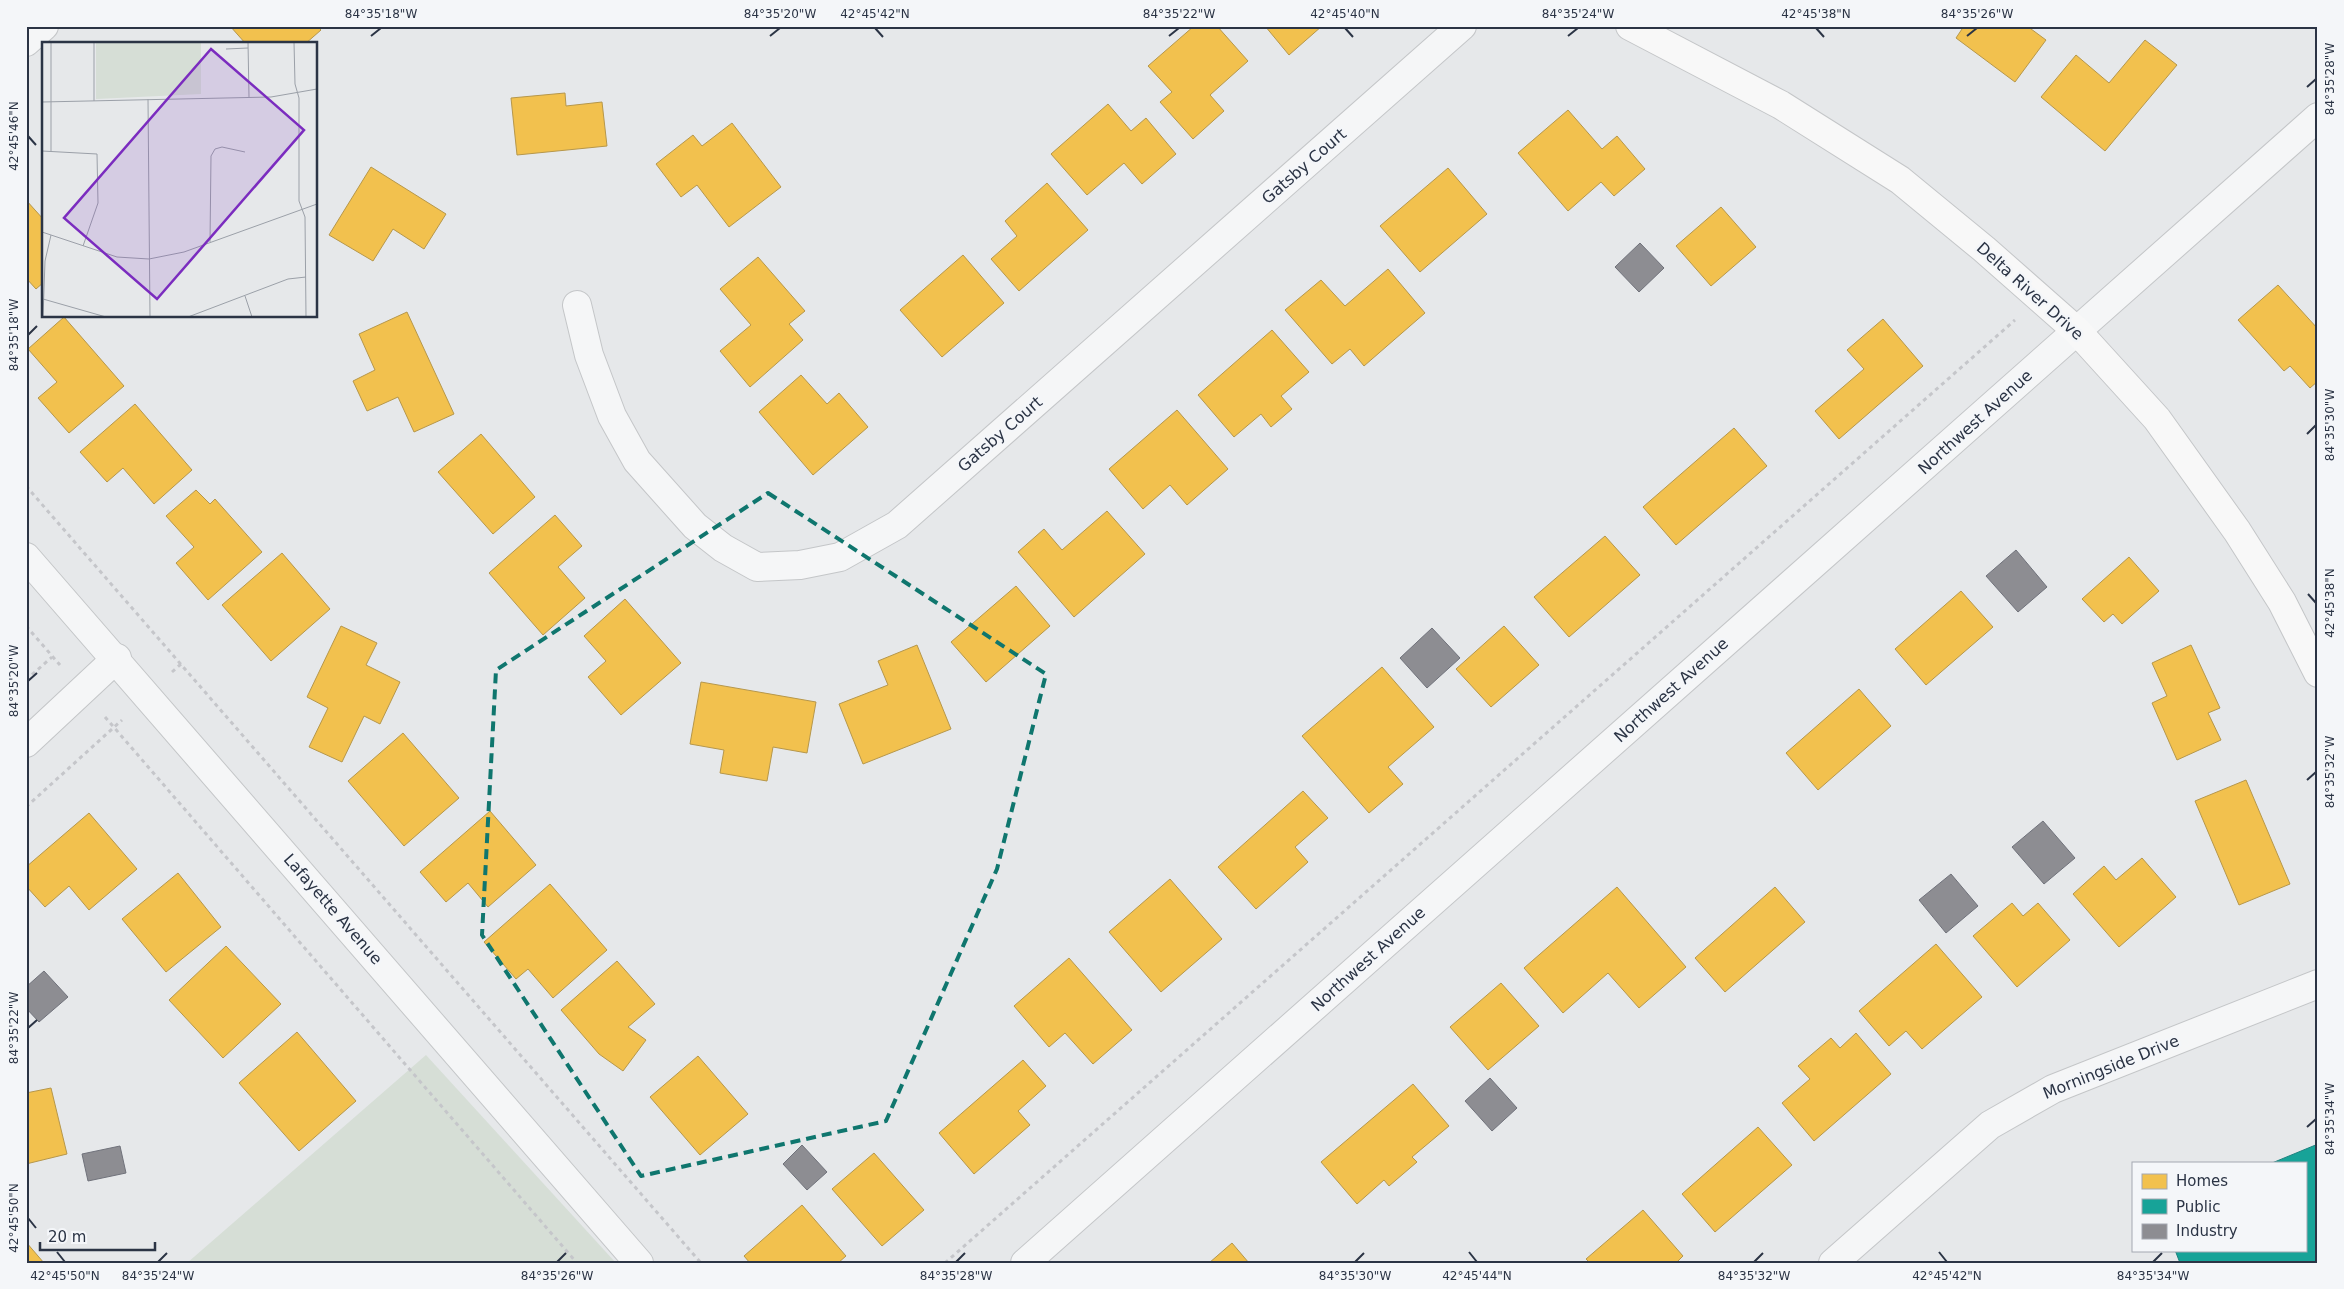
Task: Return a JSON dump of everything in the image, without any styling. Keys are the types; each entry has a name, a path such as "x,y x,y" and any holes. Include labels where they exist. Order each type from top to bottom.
{"street":[{"path":"26,42 44,26"},
{"name":"Gatsby Court","path":"577,305 589,355 612,416 637,461 695,526 723,548 757,567 800,565 840,557 897,525 1462,26"},
{"name":"Delta River Drive","path":"1630,26 1780,105 1900,180 2077,331 2157,419 2237,531 2282,602 2318,673"},
{"name":"Northwest Avenue","path":"1025,1263 2318,117"},
{"name":"Lafayette Avenue","path":"26,557 117,658 639,1263"},
{"path":"26,743 83,692 117,658"},
{"name":"Morningside Drive","path":"1833,1263 1990,1125 2053,1089 2318,984"}],"path":[{"path":"945,1263 2040,298"},
{"path":"26,486 701,1263"},
{"path":"26,626 577,1263"},
{"path":"26,680 52,657"},
{"path":"26,806 114,728 181,664"}],"highlighted area":[{"path":"768,493 1046,674 997,869 886,1121 641,1176 482,935 496,670"}],"shaded area":[{"path":"426,1055 616,1263 187,1263"}],"building: Homes":[{"path":"230,26 317,26 321,30 307,42 244,42"},
{"path":"1194,26 1217,26 1248,61 1210,95 1224,111 1193,139 1160,102 1172,92 1148,66"},
{"path":"1265,26 1322,26 1289,55"},
{"path":"1964,26 2027,26 2046,40 2015,82 1956,38"},
{"path":"2145,40 2177,65 2105,151 2041,97 2076,55 2109,83"},
{"path":"565,93 566,106 602,102 607,146 517,155 511,98"},
{"path":"1108,104 1131,131 1146,118 1176,154 1142,184 1124,163 1087,195 1051,154"},
{"path":"1568,110 1602,149 1617,136 1645,169 1614,196 1601,182 1568,211 1518,153"},
{"path":"732,123 781,187 729,227 697,185 681,197 656,164 693,135 702,146"},
{"path":"371,167 446,214 424,249 393,229 373,261 329,235"},
{"path":"1448,168 1487,214 1420,272 1380,226"},
{"path":"1047,183 1088,230 1019,291 991,259 1017,236 1005,221"},
{"path":"26,200 42,218 42,284 36,289 26,278"},
{"path":"1721,207 1756,247 1711,286 1676,246"},
{"path":"963,255 1004,303 942,357 900,310"},
{"path":"758,257 805,311 789,324 803,340 750,387 720,351 751,325 720,289"},
{"path":"1388,269 1425,313 1364,366 1350,349 1332,364 1285,310 1321,280 1345,306"},
{"path":"2278,285 2318,329 2318,381 2310,388 2290,366 2284,371 2238,320"},
{"path":"407,312 454,414 414,432 398,397 367,411 353,381 375,370 359,334"},
{"path":"65,318 124,386 69,433 38,398 57,382 28,349"},
{"path":"1883,319 1923,366 1839,439 1815,411 1864,369 1847,350"},
{"path":"1272,330 1309,372 1281,396 1292,409 1271,427 1261,414 1234,437 1198,395"},
{"path":"801,375 827,404 839,393 868,427 813,475 759,412"},
{"path":"135,404 192,470 154,504 123,468 107,482 80,452"},
{"path":"1177,410 1228,469 1187,505 1170,485 1143,509 1109,469"},
{"path":"1734,428 1767,466 1676,545 1643,507"},
{"path":"481,434 535,497 493,534 438,472"},
{"path":"196,490 210,504 215,499 262,552 208,600 176,563 194,547 166,516"},
{"path":"1107,511 1145,554 1074,617 1018,552 1044,529 1062,550"},
{"path":"555,515 582,546 558,567 585,598 543,635 489,573"},
{"path":"1605,536 1640,575 1569,637 1534,597"},
{"path":"282,553 330,609 271,661 222,605"},
{"path":"2129,557 2159,591 2122,624 2113,614 2104,622 2082,599"},
{"path":"1016,586 1050,626 986,682 951,642"},
{"path":"1961,591 1993,627 1926,685 1895,649"},
{"path":"625,599 681,663 621,715 588,677 606,661 584,636"},
{"path":"341,626 377,643 366,665 400,682 380,724 364,716 342,762 309,747 328,708 307,697"},
{"path":"1504,626 1539,665 1491,707 1456,669"},
{"path":"917,645 951,729 863,764 839,704 888,685 878,661"},
{"path":"2191,645 2220,708 2208,713 2221,740 2177,760 2152,703 2167,696 2152,663"},
{"path":"1382,667 1434,727 1388,767 1403,784 1369,813 1302,736"},
{"path":"701,682 816,702 807,753 773,747 767,781 720,773 724,750 690,744"},
{"path":"1859,689 1891,726 1818,790 1786,753"},
{"path":"403,733 459,798 404,846 348,781"},
{"path":"2246,780 2290,884 2239,905 2195,801"},
{"path":"1303,791 1328,818 1295,847 1308,862 1256,909 1218,867"},
{"path":"490,811 536,865 488,907 468,883 446,902 420,872"},
{"path":"89,813 137,869 89,910 69,886 45,907 26,886 26,867"},
{"path":"2142,858 2176,897 2119,947 2073,894 2104,866 2116,880"},
{"path":"178,873 221,927 166,972 122,919"},
{"path":"1170,879 1222,939 1161,992 1109,932"},
{"path":"550,884 607,950 553,998 528,969 516,979 484,942"},
{"path":"1617,887 1686,967 1639,1008 1608,973 1563,1013 1524,968"},
{"path":"1775,887 1805,922 1725,992 1695,958"},
{"path":"2012,903 2023,916 2038,903 2070,940 2017,987 1973,936"},
{"path":"1936,944 1982,997 1922,1049 1906,1031 1889,1046 1859,1011"},
{"path":"226,946 281,1004 223,1058 169,1000"},
{"path":"1069,958 1132,1030 1093,1064 1065,1033 1049,1047 1014,1006"},
{"path":"617,961 655,1004 628,1027 646,1040 623,1071 599,1054 561,1010"},
{"path":"1501,983 1539,1026 1488,1070 1450,1027"},
{"path":"297,1032 356,1101 299,1151 239,1083"},
{"path":"1856,1033 1891,1074 1814,1141 1782,1103 1810,1079 1798,1066 1831,1038 1840,1048"},
{"path":"698,1056 748,1114 700,1155 650,1097"},
{"path":"1023,1060 1046,1086 1018,1111 1030,1125 974,1174 939,1133"},
{"path":"1413,1084 1449,1126 1412,1157 1417,1162 1389,1186 1384,1180 1357,1204 1321,1162"},
{"path":"51,1088 67,1154 26,1164 26,1093"},
{"path":"1758,1127 1792,1165 1715,1232 1682,1194"},
{"path":"874,1153 924,1210 882,1246 832,1189"},
{"path":"802,1205 846,1256 838,1263 750,1263 744,1256"},
{"path":"1643,1210 1683,1256 1676,1263 1590,1263 1586,1259"},
{"path":"26,1242 44,1263 26,1263"},
{"path":"1232,1243 1249,1263 1209,1263"}],"building: Public":[{"path":"2318,1144 2318,1263 2180,1263 2176,1252 2306,1252 2306,1162 2274,1162"}],"building: Industry":[{"path":"1640,243 1664,268 1639,292 1615,267"},
{"path":"2016,550 2047,587 2018,612 1986,576"},
{"path":"1432,628 1460,658 1427,688 1400,658"},
{"path":"2043,821 2075,858 2044,884 2012,847"},
{"path":"1951,874 1978,906 1946,933 1919,900"},
{"path":"44,971 68,997 39,1022 26,1008 26,987"},
{"path":"1490,1078 1517,1108 1492,1131 1465,1101"},
{"path":"802,1145 827,1172 807,1190 783,1164"},
{"path":"120,1146 126,1173 88,1181 82,1154"}]}
